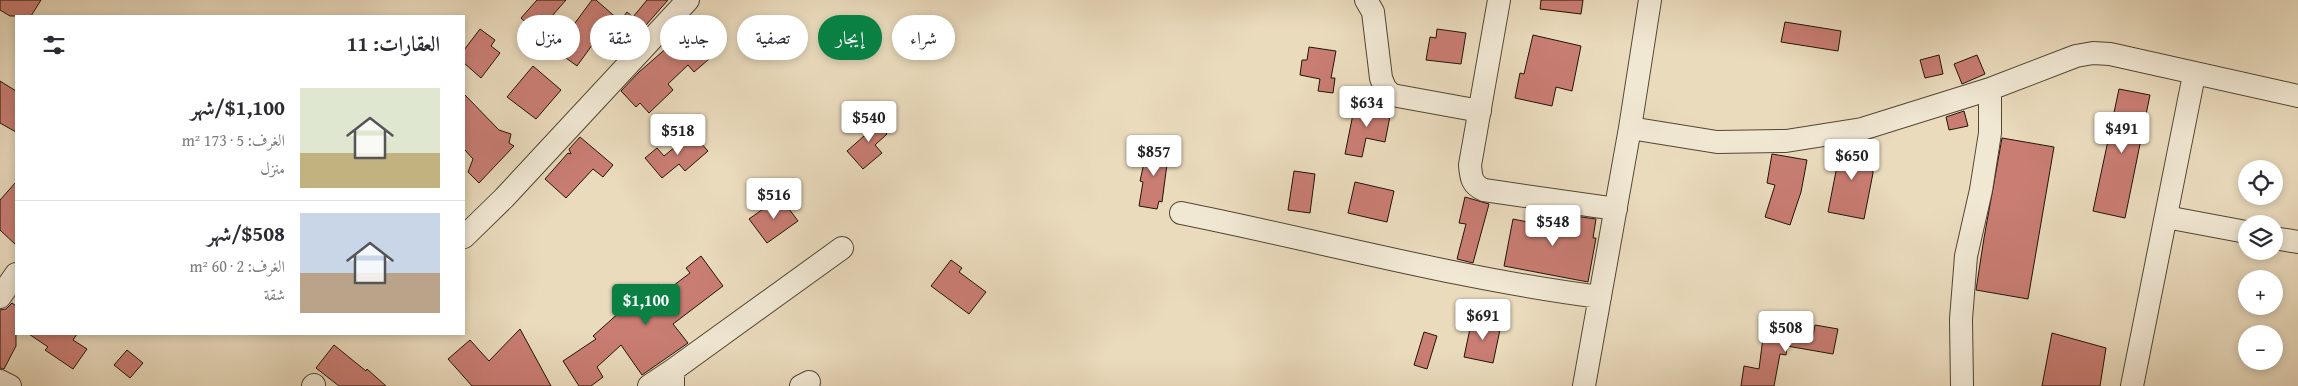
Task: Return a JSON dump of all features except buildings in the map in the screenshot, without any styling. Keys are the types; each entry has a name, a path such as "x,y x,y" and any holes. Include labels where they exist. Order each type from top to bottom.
{"street":[{"path":"465,236 517,184 688,0"},
{"path":"1366,0 1373,12 1382,78 1385,88 1392,95 1480,111"},
{"path":"1499,0 1470,165 1470,176 1475,186 1484,190 1616,209"},
{"path":"1584,386 1630,128 1650,0"},
{"path":"1630,128 1717,142 1786,141 1862,129 1990,89 2076,56 2092,53 2110,54 2298,96"},
{"path":"2137,385 2166,217 2194,74"},
{"path":"1962,386 1962,319 1966,256 1989,141 1990,89"},
{"path":"1181,213 1454,273 1536,289 1600,297"},
{"path":"2166,217 2238,230"},
{"path":"2283,240 2298,242"},
{"path":"649,386 673,378 842,248"},
{"path":"0,297 15,275"},
{"path":"0,381 10,386"}]}
